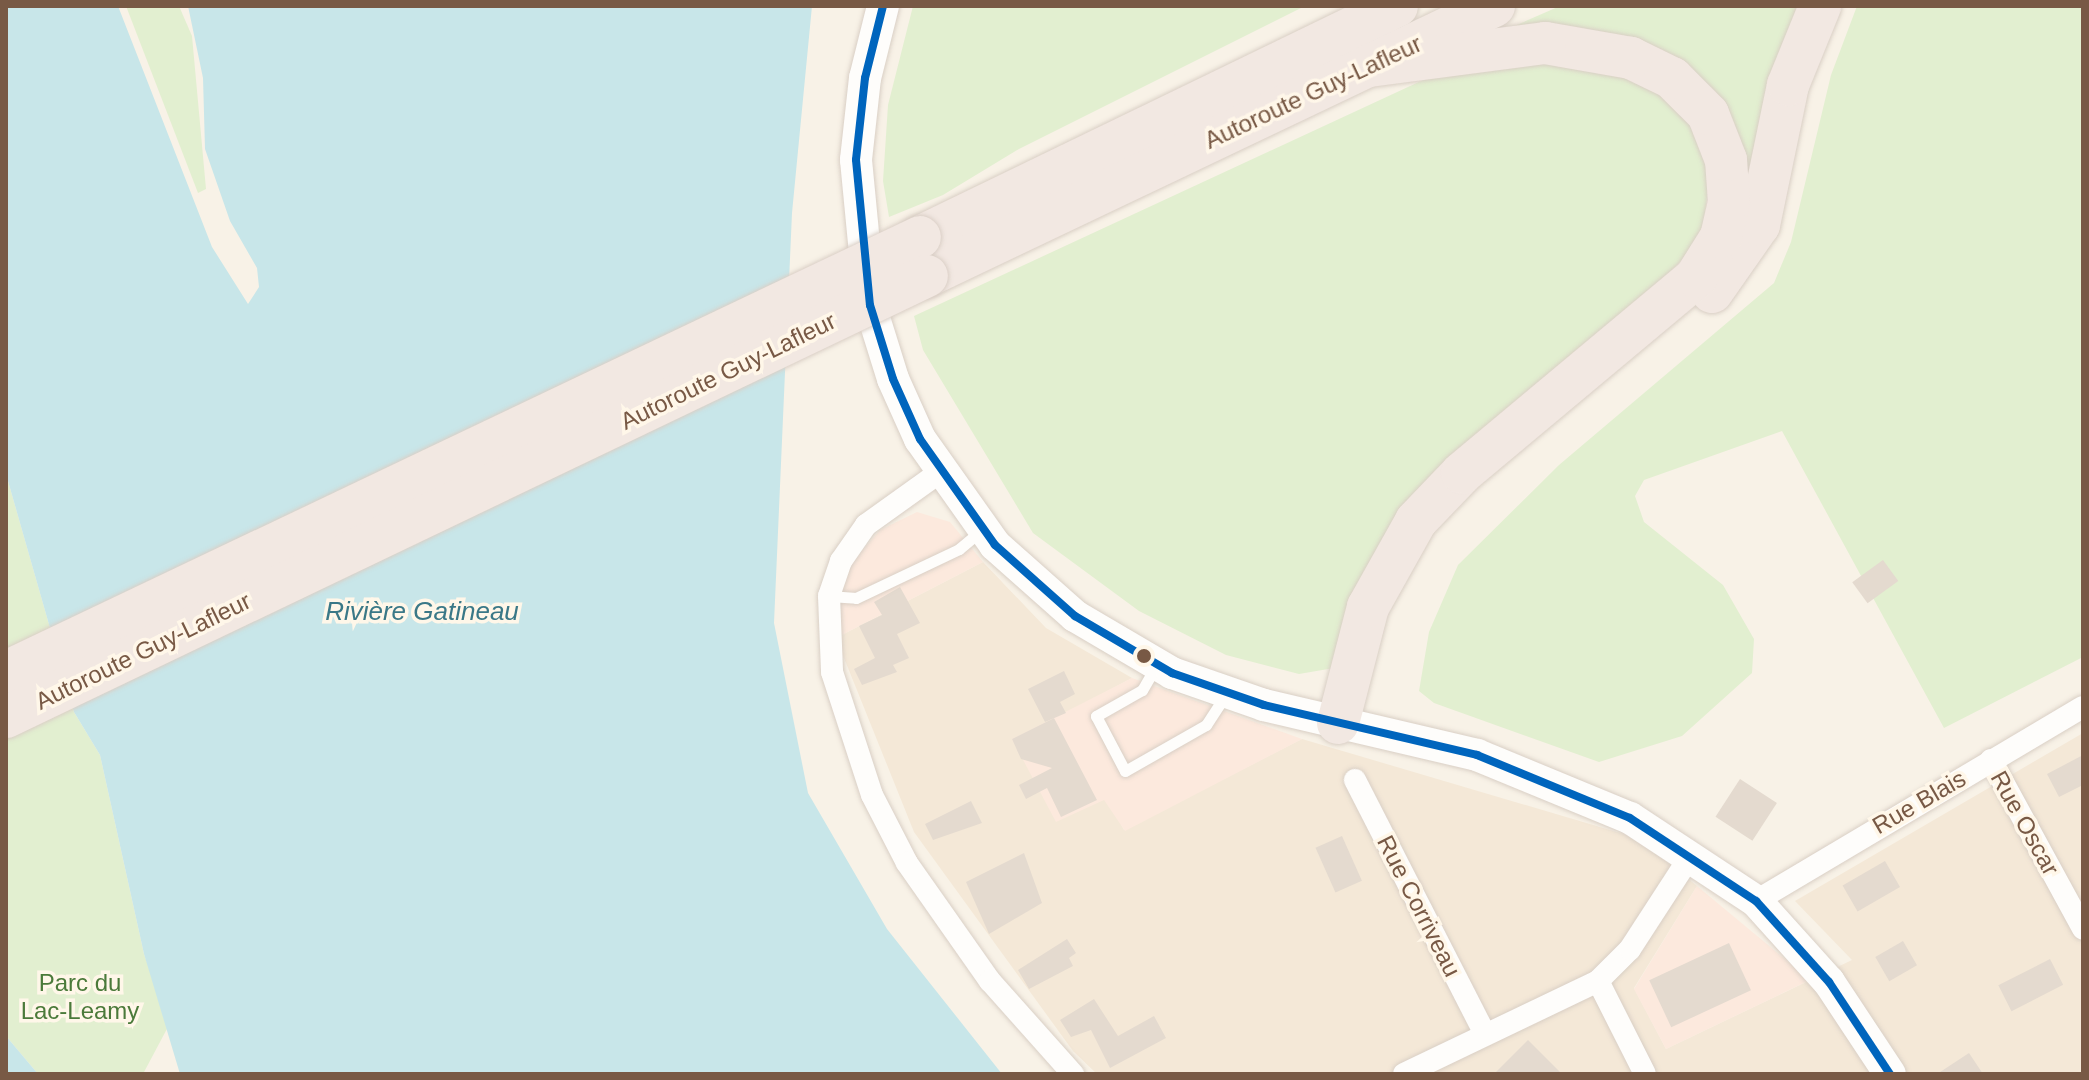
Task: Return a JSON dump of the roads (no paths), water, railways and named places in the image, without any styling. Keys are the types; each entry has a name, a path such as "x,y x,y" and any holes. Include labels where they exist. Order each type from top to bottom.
{"highway":[{"name":"Autoroute Guy-Lafleur","path":"6,672 923,256 1367,66 1494,6"},
{"path":"1351,726 1396,604 1434,536 1712,292 1746,251 1766,204 1788,85 1820,6"},
{"name":"Autoroute Guy-Lafleur","path":"6,717 923,256 1385,10"},
{"path":"1351,726 1368,607 1416,521 1462,473 1688,286 1717,245 1729,202 1726,160 1708,114 1672,78 1631,58 1536,44 1367,66"}],"main road":[{"path":"883,6 858,133 861,250 883,354 940,472 983,530 1057,602 1156,666 1226,694 1544,779 1630,818 1691,855 1756,901 1829,982 1890,1074"}],"street":[{"path":"940,472 859,533 829,596 832,672 890,830 958,940 1073,1074"},
{"name":"Rue Blais","path":"1756,901 2083,707"},
{"name":"Rue Oscar","path":"1991,760 2083,929"},
{"name":"Rue Corriveau","path":"1355,780 1484,1032"},
{"path":"1404,1074 1484,1032 1598,981 1630,949 1691,855"},
{"path":"1598,981 1645,1074"}],"lane":[{"path":"829,596 856,598 959,549 983,530"},
{"path":"1156,666 1138,694 1096,716 1125,771 1206,725 1226,694"}],"water":[{"name":"Rivière Gatineau","path":"6,6 118,6 212,247 248,304 259,287 257,268 230,221 205,149 203,78 188,6 812,6 792,213 774,623 808,793 887,929 1002,1074 180,1074 144,954 100,755 74,712 6,474"},
{"path":"6,1036 38,1074 6,1074"}],"park label":[{"name":"Parc du Lac-Leamy","path":"80,997"}]}
